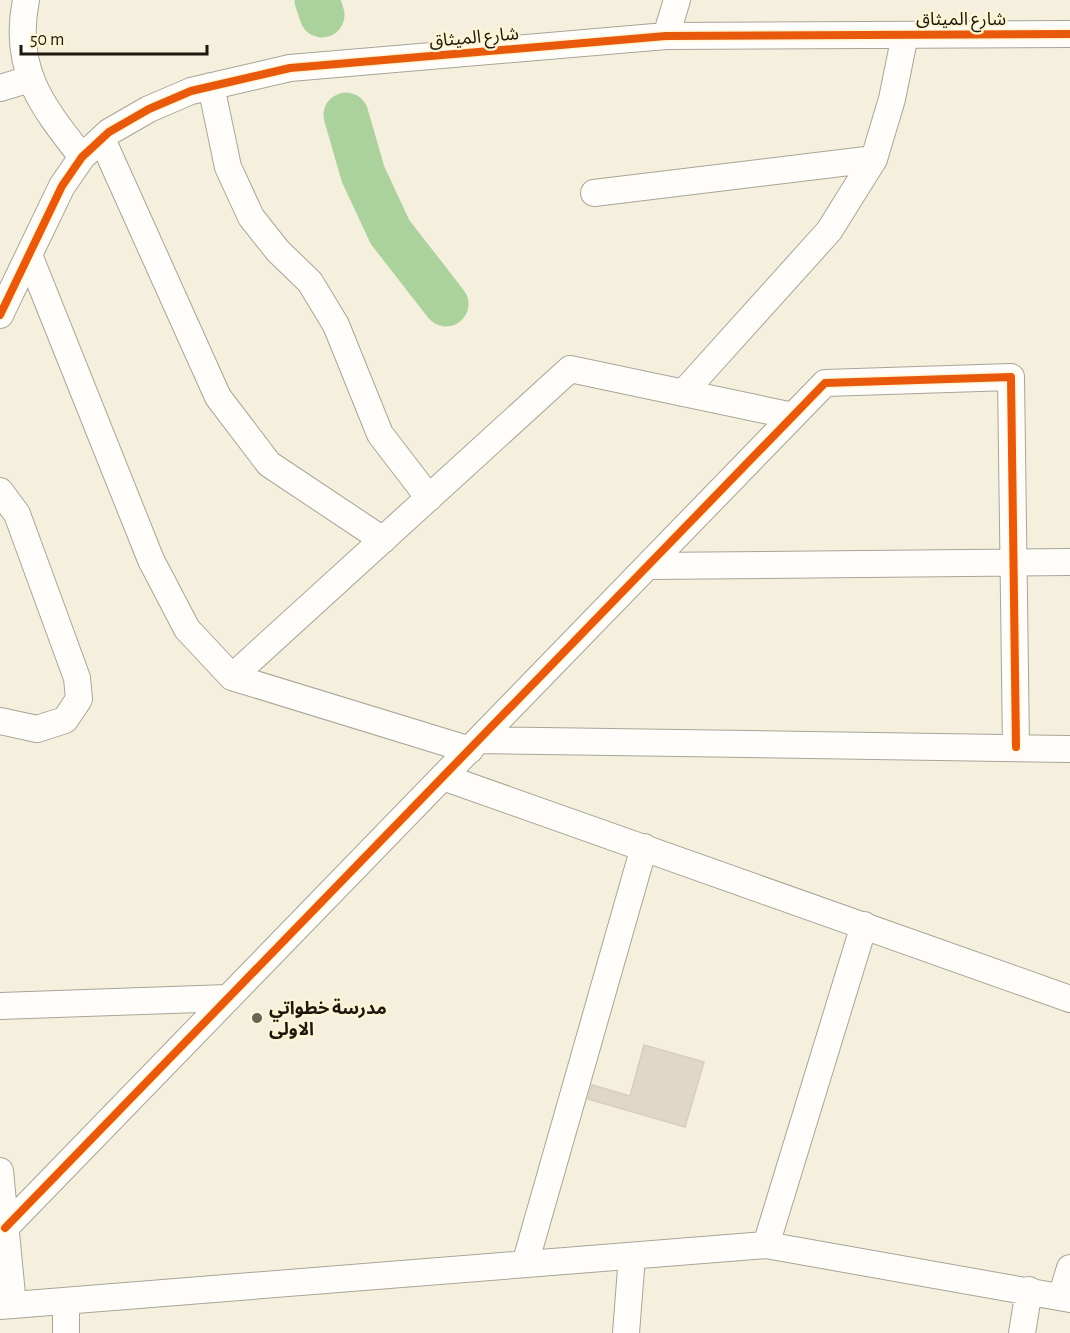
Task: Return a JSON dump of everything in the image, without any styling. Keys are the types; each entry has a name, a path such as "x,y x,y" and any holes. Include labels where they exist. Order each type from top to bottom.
{"street":[{"path":"27,0 23,18 23,48 30,79 45,110 82,157"},
{"path":"666,36 678,0"},
{"name":"شارع الميثاق","path":"0,315 62,186 82,157 102,139 149,110 191,91 290,68 666,36 1070,34"},
{"path":"683,393 829,231 874,159 892,99 905,35"},
{"path":"0,88 30,79"},
{"path":"211,87 228,167 251,217 278,251 310,282 336,325 380,434 429,498"},
{"path":"102,139 218,397 269,464 383,540"},
{"path":"594,192 874,159"},
{"path":"29,255 151,560 188,629 232,677 474,745 1070,749"},
{"path":"232,677 570,369 793,417"},
{"path":"6,1228 825,383 1011,377 1016,747"},
{"path":"0,491 17,514 77,678 79,699 65,720 37,729 0,721"},
{"path":"648,566 1070,562"},
{"path":"443,777 1070,999"},
{"path":"525,1264 644,847"},
{"path":"766,1245 864,925"},
{"path":"0,1006 228,998"},
{"path":"0,1171 6,1228 7,1305 766,1245 1065,1298 1070,1268"},
{"path":"626,1333 632,1256"},
{"path":"1022,1333 1029,1290"},
{"path":"66,1301 66,1333"}],"building":[{"path":"644,1045 704,1062 685,1127 588,1099 592,1085 630,1096"}],"waterway":[{"path":"317,0 322,15"},
{"path":"346,115 363,174 390,232 446,304"}],"cycle path":[{"path":"0,315 62,186 82,157 109,132 149,109 191,91 290,68 666,36 1070,34"},
{"path":"5,1228 825,383 1011,377 1016,747"}],"place":[{"name":"مدرسة خطواتي الاولى","path":"257,1018"}]}
